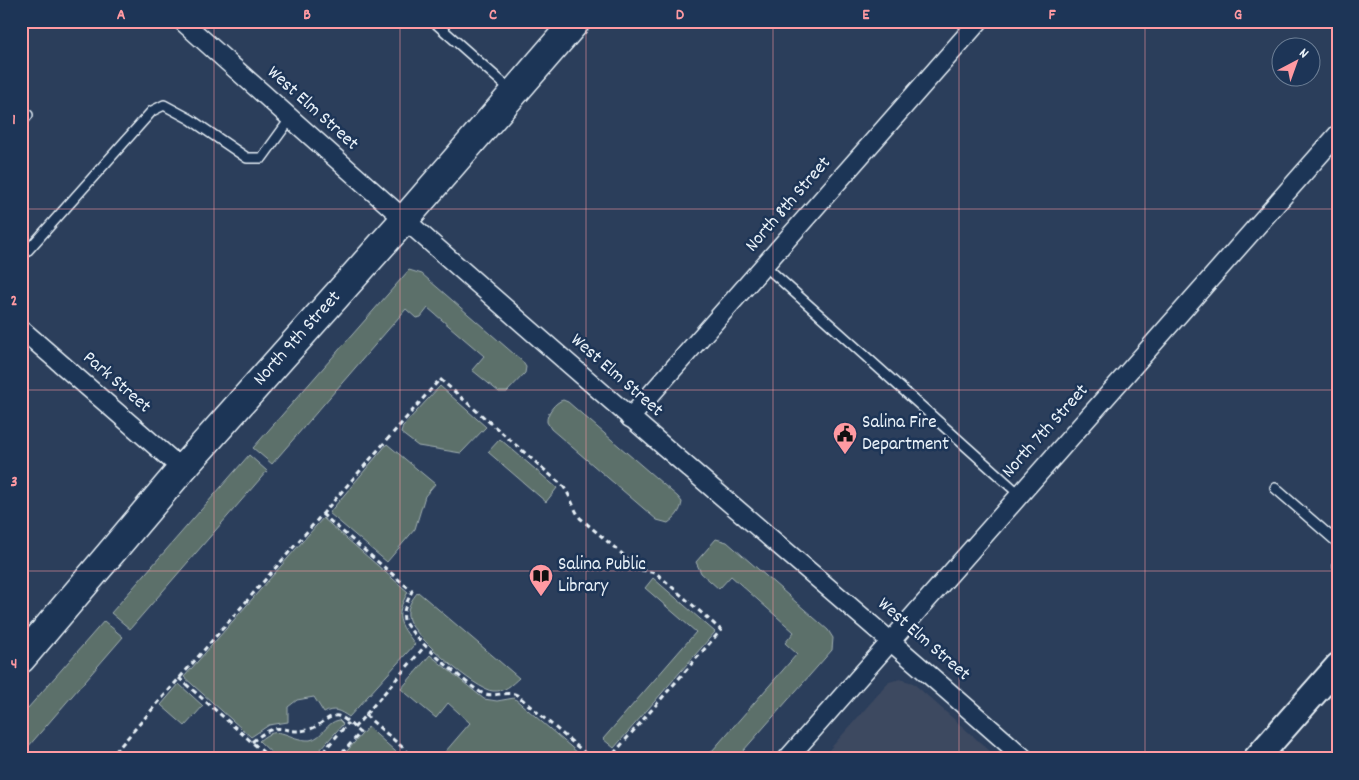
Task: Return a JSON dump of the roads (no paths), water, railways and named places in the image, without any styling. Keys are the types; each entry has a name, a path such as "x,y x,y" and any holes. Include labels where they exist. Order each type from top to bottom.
{"main road":[{"name":"North 9th Street","path":"21,659 182,469 404,220 576,21"},
{"path":"1256,759 1338,666"}],"street":[{"name":"West Elm Street","path":"182,21 404,220 630,418 891,639 1025,759"},
{"name":"North 8th Street","path":"630,418 979,21"},
{"name":"North 7th Street","path":"787,759 1338,134"},
{"name":"Park Street","path":"21,329 182,469"}],"lane":[{"path":"433,21 514,93"},
{"path":"21,258 152,111 164,105 190,119 247,158 262,158 291,118"},
{"path":"21,123 28,115"},
{"path":"764,266 1019,494"},
{"path":"1275,488 1338,543"}],"place":[{"name":"Salina Fire Department","path":"845,455"},
{"name":"Salina Public Library","path":"541,597"}]}
